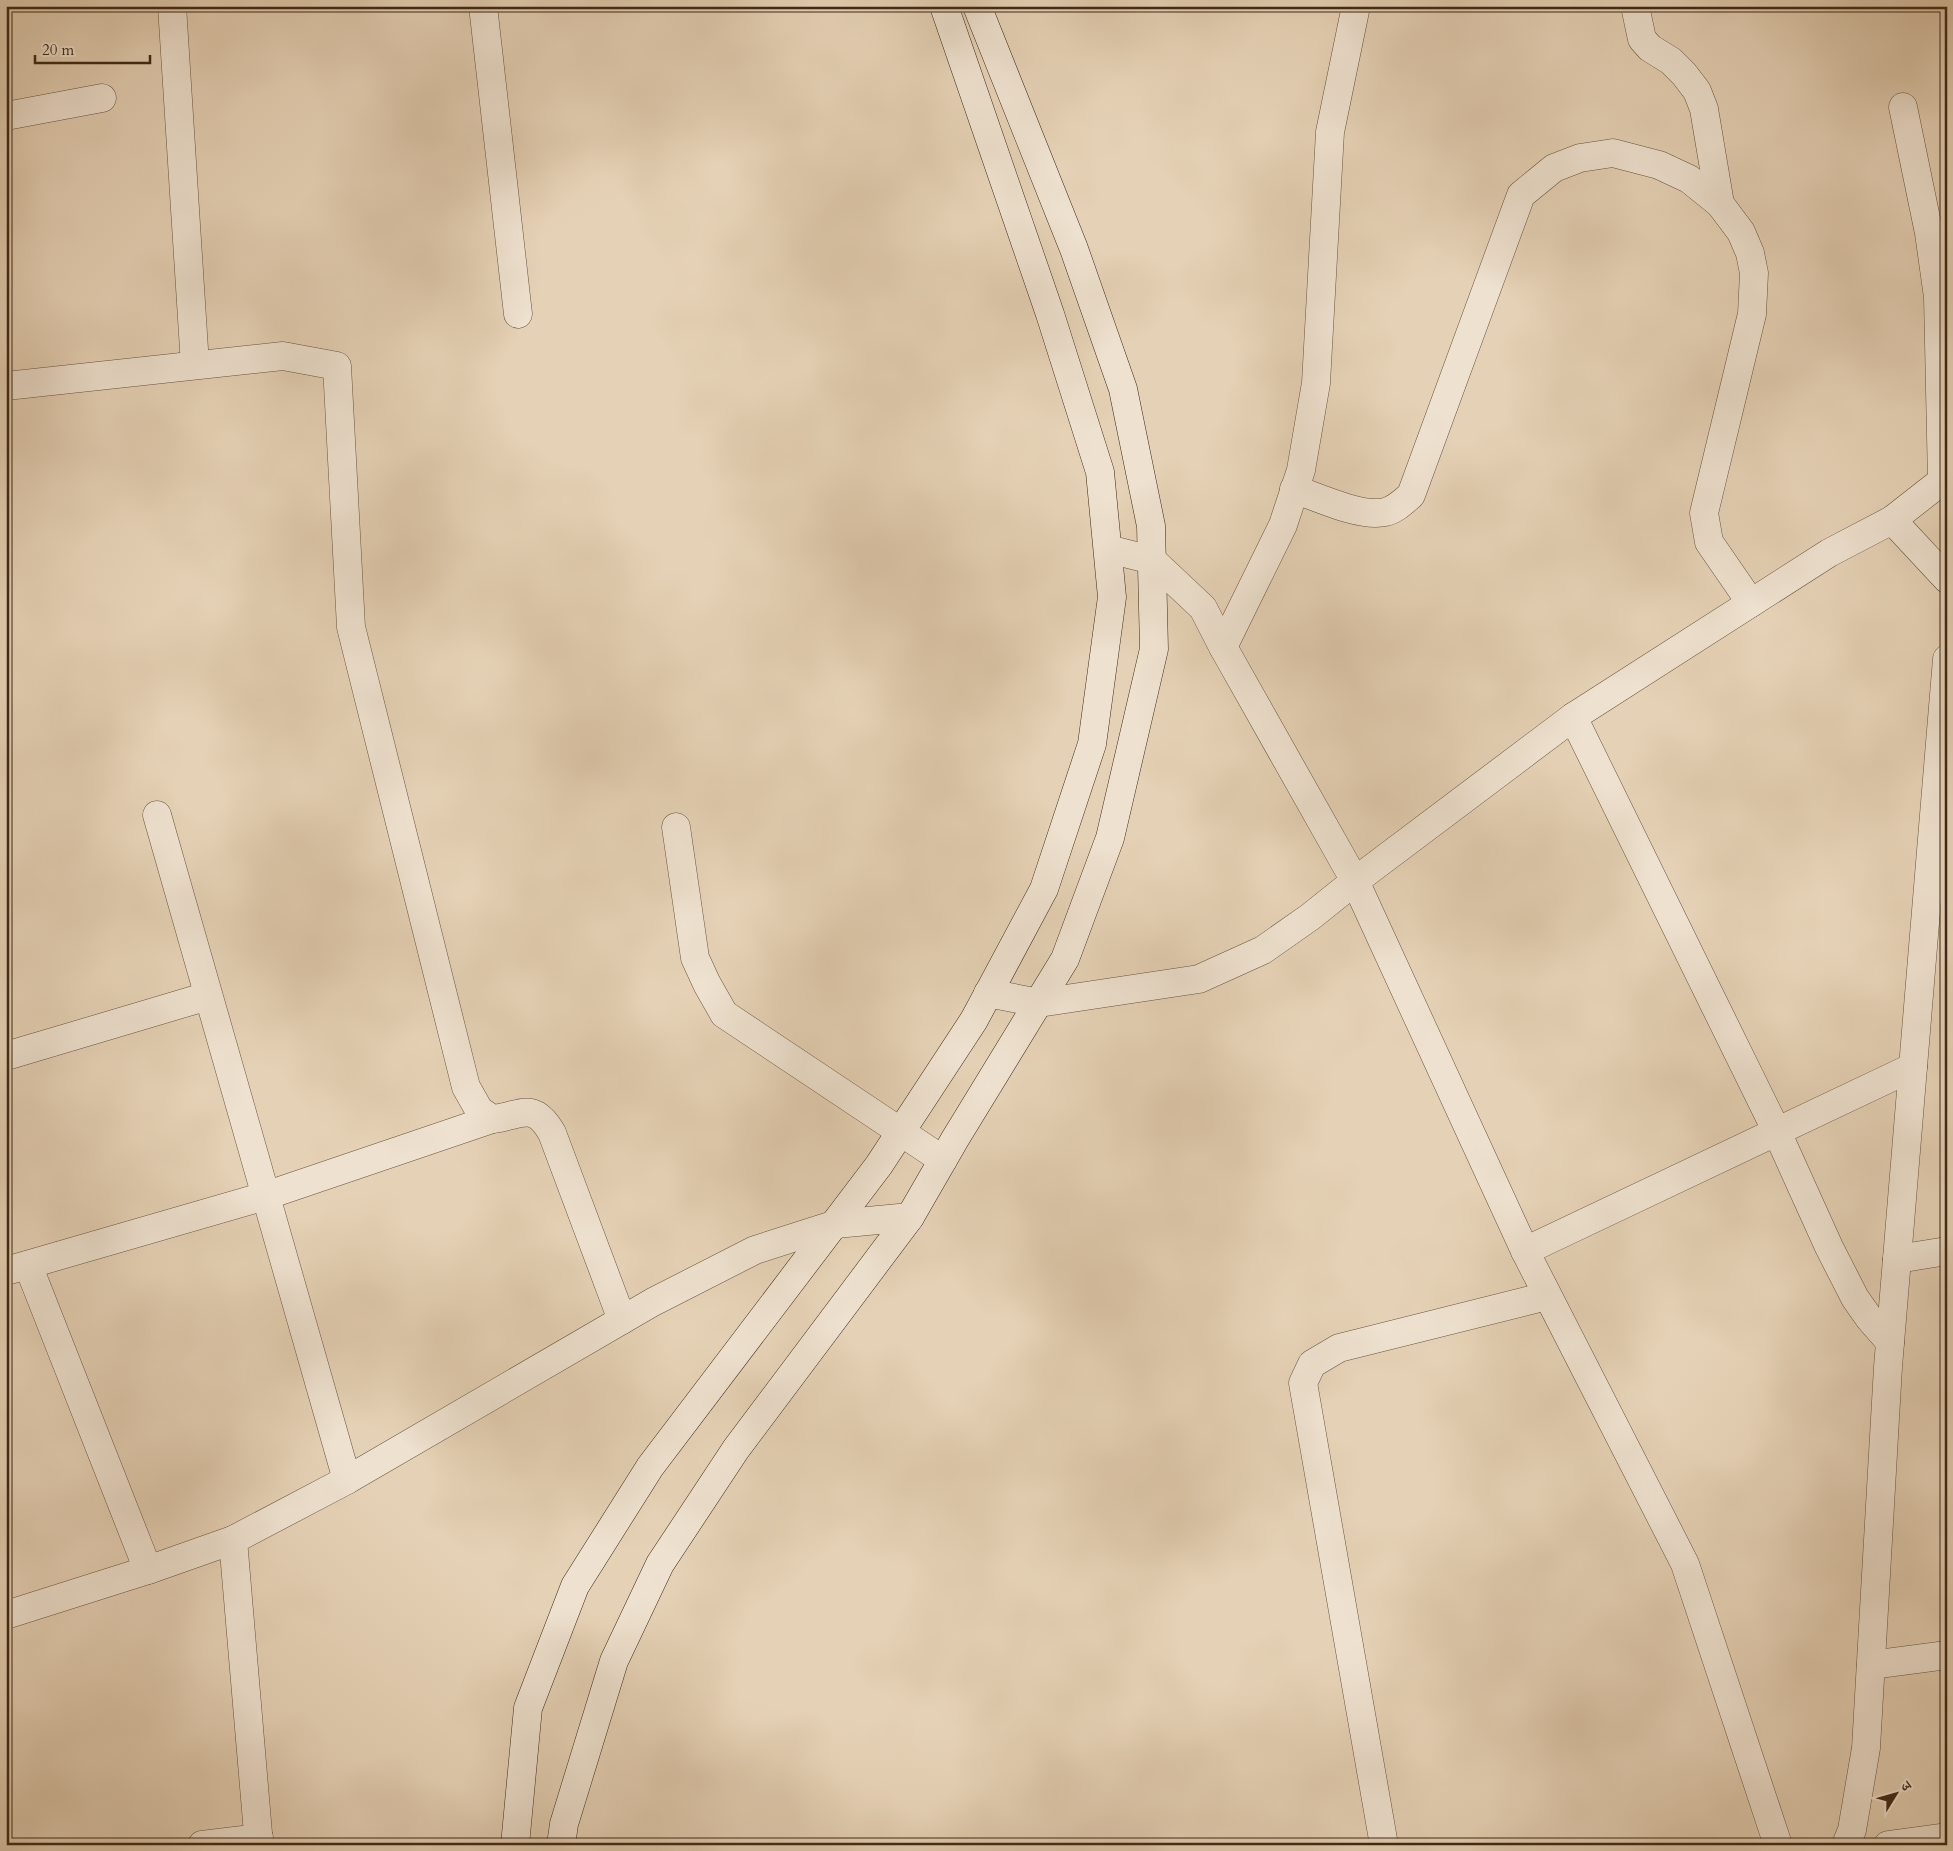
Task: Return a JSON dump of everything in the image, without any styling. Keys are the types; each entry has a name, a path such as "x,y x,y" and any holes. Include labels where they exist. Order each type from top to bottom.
{"street":[{"path":"172,6 195,365"},
{"path":"483,6 518,314"},
{"path":"516,1845 528,1708 575,1586 650,1467 879,1165 974,1020 1044,889 1092,744 1112,597 1100,472 1050,314 944,6"},
{"path":"561,1845 564,1824 614,1661 660,1564 736,1449 910,1217 1065,959 1110,838 1154,648 1151,526 1123,389 1074,249 977,6"},
{"path":"1223,647 1283,525 1301,470 1316,383 1330,132 1356,6"},
{"path":"1635,6 1642,39 1650,48 1672,61 1697,91 1704,109 1720,204"},
{"path":"6,116 102,98"},
{"path":"988,993 1039,1003 1199,979 1263,950 1310,917 1354,881 1573,717 1829,553 1892,520 1944,479 1938,297 1929,233 1904,107"},
{"path":"1294,489 1368,514 1386,512 1398,506 1411,495 1520,195 1554,168 1580,158 1612,153 1659,165 1689,179 1720,204 1741,232 1750,253 1754,273 1752,314 1704,512 1709,542 1751,603"},
{"path":"6,386 282,356 337,366 351,627 466,1087 479,1110 492,1119"},
{"path":"1892,520 1947,579"},
{"path":"1108,549 1152,560 1203,608 1354,881 1525,1251 1685,1564 1778,1845"},
{"path":"1846,1845 1852,1830 1866,1748 1890,1342 1947,659"},
{"path":"1573,717 1777,1132 1829,1247 1855,1298 1890,1342"},
{"path":"157,815 347,1480"},
{"path":"676,826 695,958 724,1014 943,1160"},
{"path":"6,1056 208,996"},
{"path":"1525,1251 1913,1067"},
{"path":"148,1570 17,1268 265,1196 492,1119 504,1118 524,1111 534,1112 547,1124 552,1132 622,1320"},
{"path":"6,1616 233,1540 347,1480 653,1302 755,1250 836,1224 910,1217"},
{"path":"1897,1259 1947,1251"},
{"path":"1384,1845 1303,1383 1312,1364 1339,1348 1547,1296"},
{"path":"202,1845 259,1841 233,1540"},
{"path":"1871,1665 1947,1655"},
{"path":"1888,1845 1946,1839"}]}
